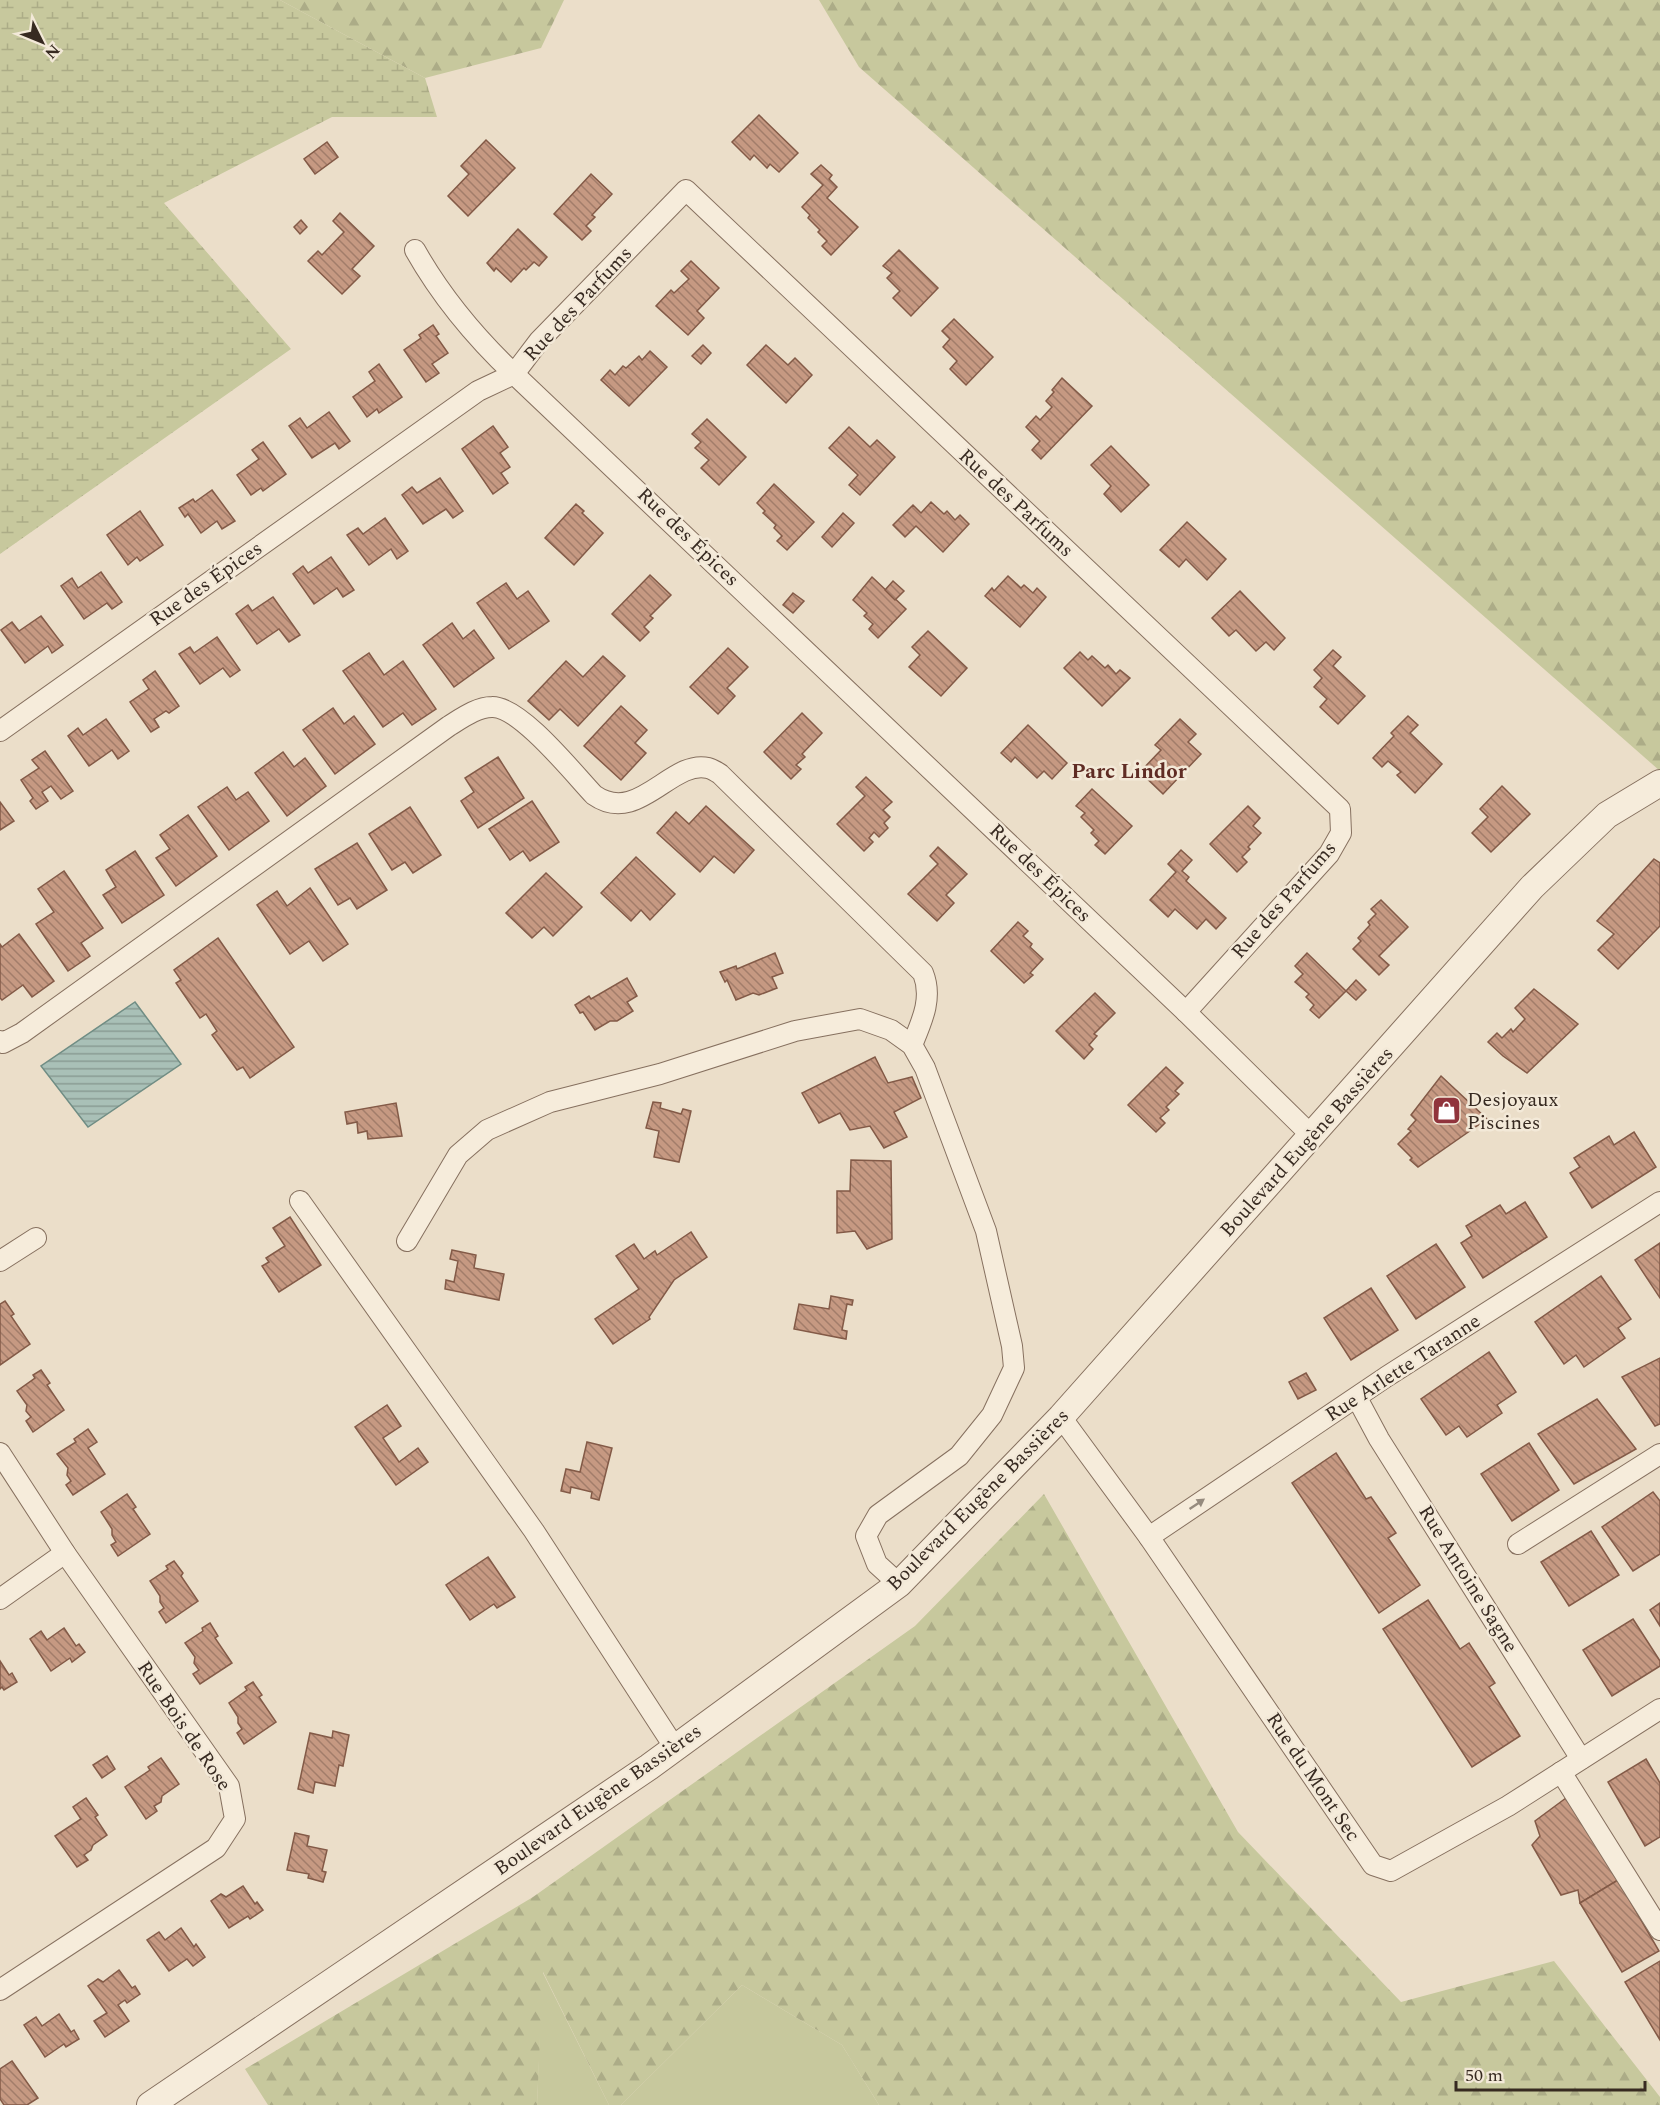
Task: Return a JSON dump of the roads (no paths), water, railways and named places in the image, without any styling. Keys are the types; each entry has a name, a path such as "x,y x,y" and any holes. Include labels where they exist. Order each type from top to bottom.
{"street":[{"name":"Rue des Parfums","path":"514,374 539,341 686,190 1340,809 1341,833 1329,854 1186,1012"},
{"path":"415,250 429,274 485,347 514,374"},
{"name":"Rue des Épices","path":"0,731 478,391 514,374 1186,1012 1312,1136"},
{"path":"0,1041 3,1042 22,1033 449,726 472,712 492,706 508,710 522,719 594,795 604,802 615,804 627,802 698,767 710,768 720,774 923,973 929,993 912,1045"},
{"name":"Boulevard Eugène Bassières","path":"150,2105 675,1748 899,1584 1061,1417 1532,887 1607,815 1660,783"},
{"path":"407,1241 458,1155 487,1130 550,1102 660,1074 795,1031 860,1019 891,1030 912,1045 925,1068 986,1231 1012,1346 1014,1368 992,1415 959,1456 878,1515 866,1536 877,1564 899,1584"},
{"path":"300,1200 534,1531 675,1748"},
{"name":"Rue Arlette Taranne","path":"1149,1537 1440,1342 1660,1202"},
{"path":"0,1261 36,1238"},
{"name":"Rue Antoine Sagne","path":"1357,1398 1379,1439 1581,1759"},
{"name":"Rue du Mont Sec","path":"1061,1417 1149,1537 1373,1865 1391,1871 1508,1806 1660,1709"},
{"name":"Rue Bois de Rose","path":"0,1454 65,1553 229,1786 235,1818 216,1848 0,1990"},
{"path":"1518,1544 1660,1454"},
{"path":"0,1599 65,1553"},
{"path":"1561,1772 1660,1930"}],"place":[{"name":"Desjoyaux Piscines","path":"1446,1111"}],"district":[{"name":"Parc Lindor","path":"1129,772"}]}
